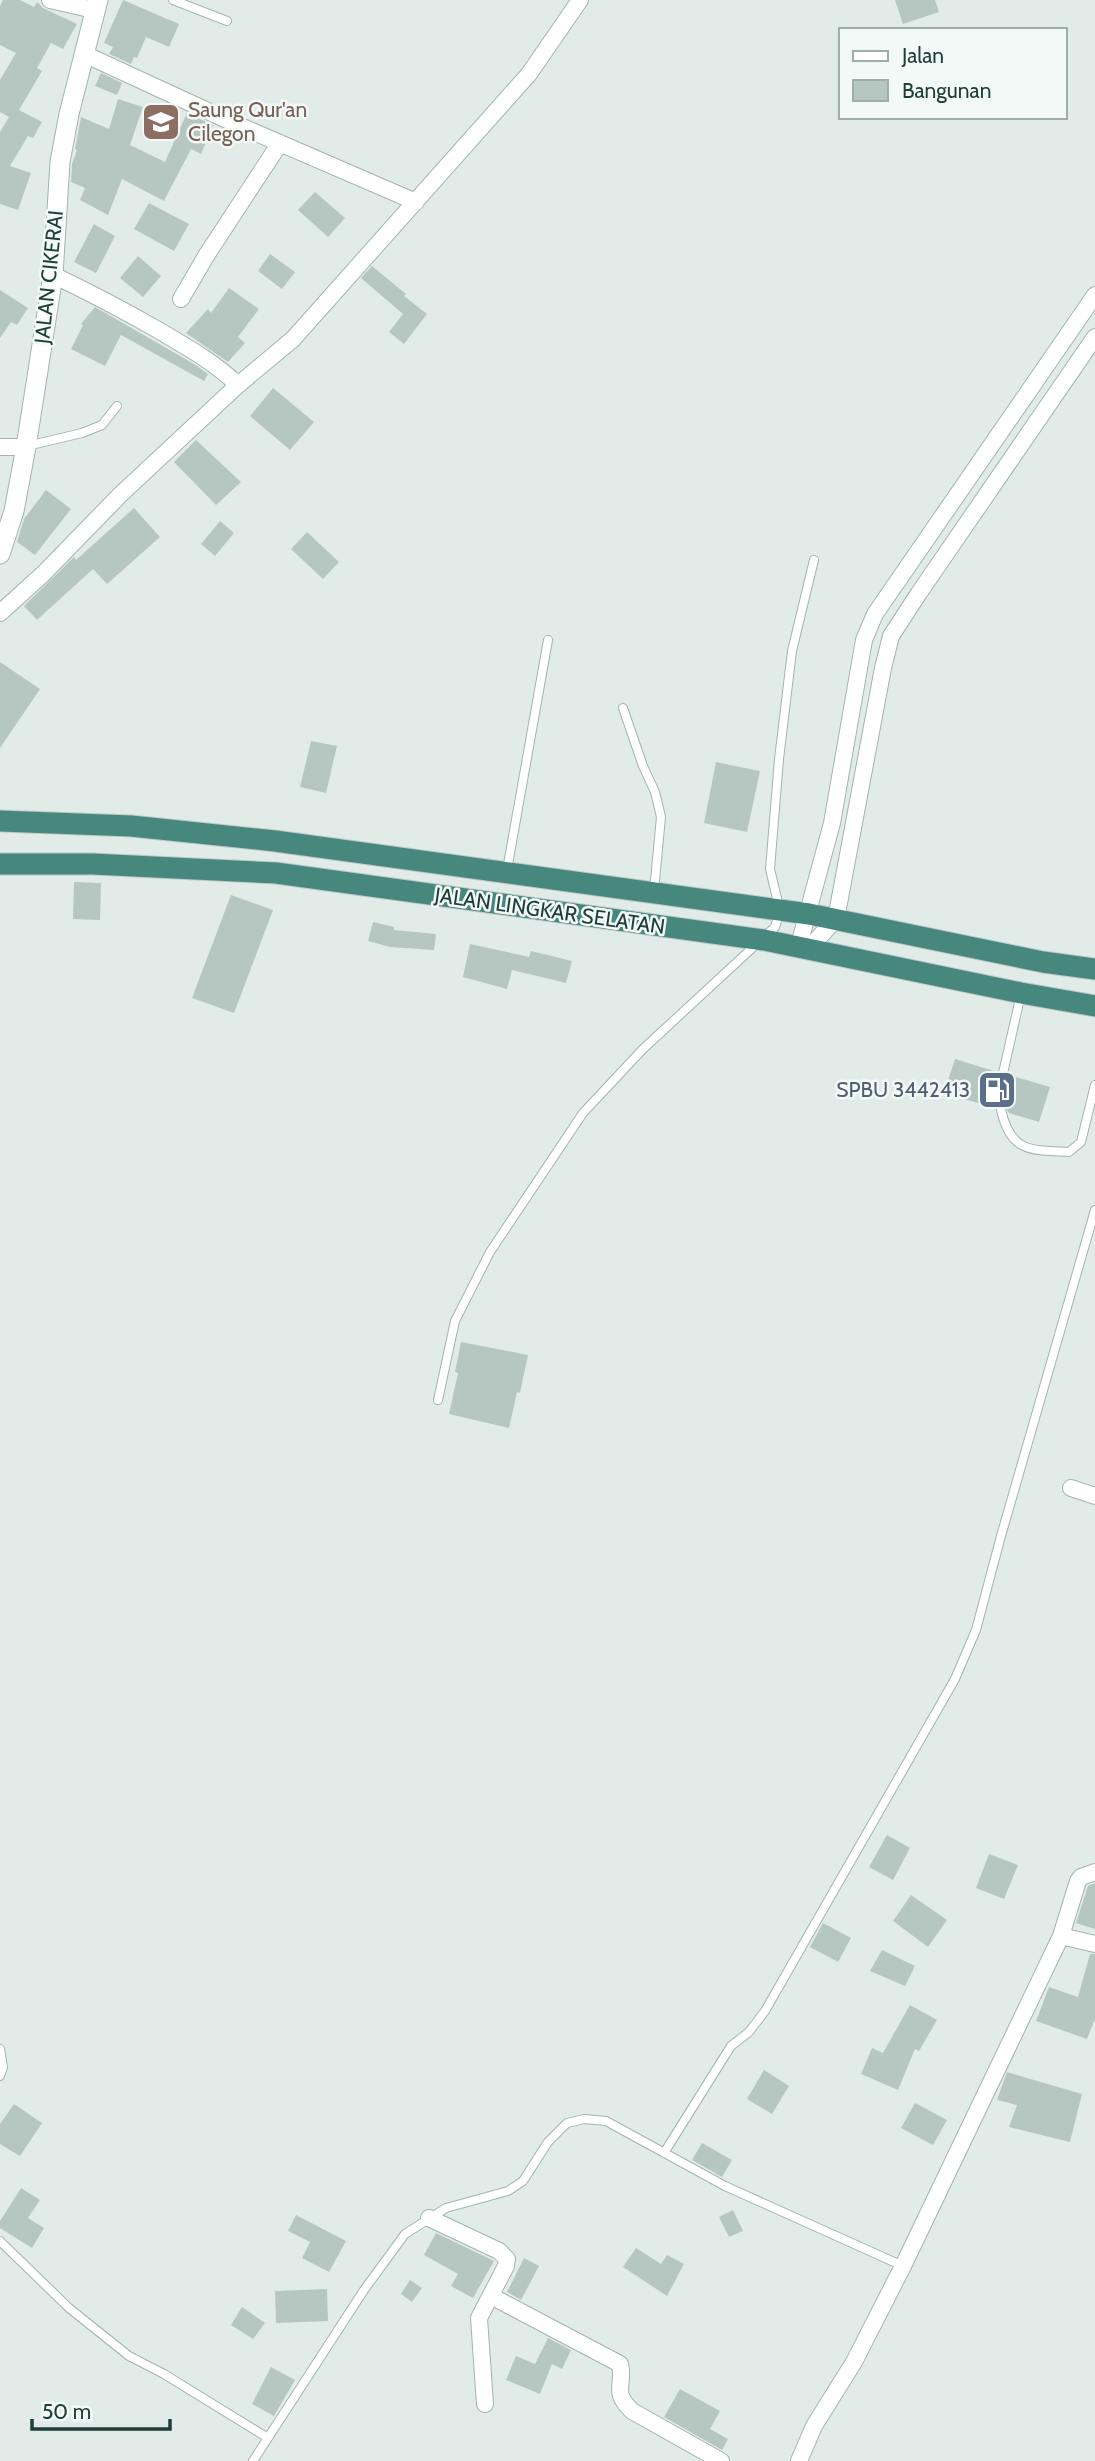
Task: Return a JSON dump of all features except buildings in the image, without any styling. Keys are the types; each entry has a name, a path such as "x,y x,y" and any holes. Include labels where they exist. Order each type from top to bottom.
{"highway":[{"name":"JALAN LINGKAR SELATAN","path":"0,821 131,826 249,838 809,914 1043,962 1095,970"},
{"name":"JALAN LINGKAR SELATAN","path":"0,864 93,864 276,873 764,940 1095,1006"}],"street":[{"path":"50,0 96,5"},
{"path":"0,613 43,574 121,494 238,385 293,339 529,74 580,0"},
{"name":"JALAN CIKERAI","path":"0,554 14,511 53,275 60,162 96,5"},
{"path":"84,54 416,202"},
{"path":"181,299 280,143"},
{"path":"53,275 107,300 178,341 218,366 238,385"},
{"path":"804,947 809,914 832,823 864,640 875,614 1095,295"},
{"path":"804,947 836,919 891,636 1095,337"},
{"path":"0,447 26,447"},
{"path":"1071,1488 1095,1496"},
{"path":"799,2461 814,2426 854,2362 903,2266 1060,1936 1078,1881 1081,1877 1095,1872"},
{"path":"1060,1936 1095,1944"},
{"path":"429,2218 506,2257 506,2266 481,2312 478,2325 485,2404"},
{"path":"491,2296 620,2364 622,2372 618,2388 624,2403 721,2461"}],"lane":[{"path":"173,0 227,21"},
{"path":"26,447 82,433 102,425 117,406"},
{"path":"438,1400 455,1321 484,1263 529,1191 583,1113 643,1049 775,927 780,911 770,869 779,760 792,651 814,560"},
{"path":"506,873 548,640"},
{"path":"623,708 655,792 661,817 654,894"},
{"path":"1003,1073 1021,993"},
{"path":"1001,1110 1004,1126 1010,1137 1019,1145 1041,1151 1069,1152 1081,1142 1095,1085"},
{"path":"664,2153 731,2046 749,2032 765,2011 955,1679 976,1630 1095,1210"},
{"path":"0,2049 3,2067 0,2076"},
{"path":"253,2461 364,2290 405,2234 429,2218 458,2204 508,2191 523,2181 548,2141 567,2123 584,2119 606,2122 725,2186 903,2266"},
{"path":"0,2241 69,2308 128,2356 268,2438"}],"place":[{"name":"Saung Qur'an Cilegon","path":"161,122"},
{"name":"SPBU 3442413","path":"997,1090"}]}
